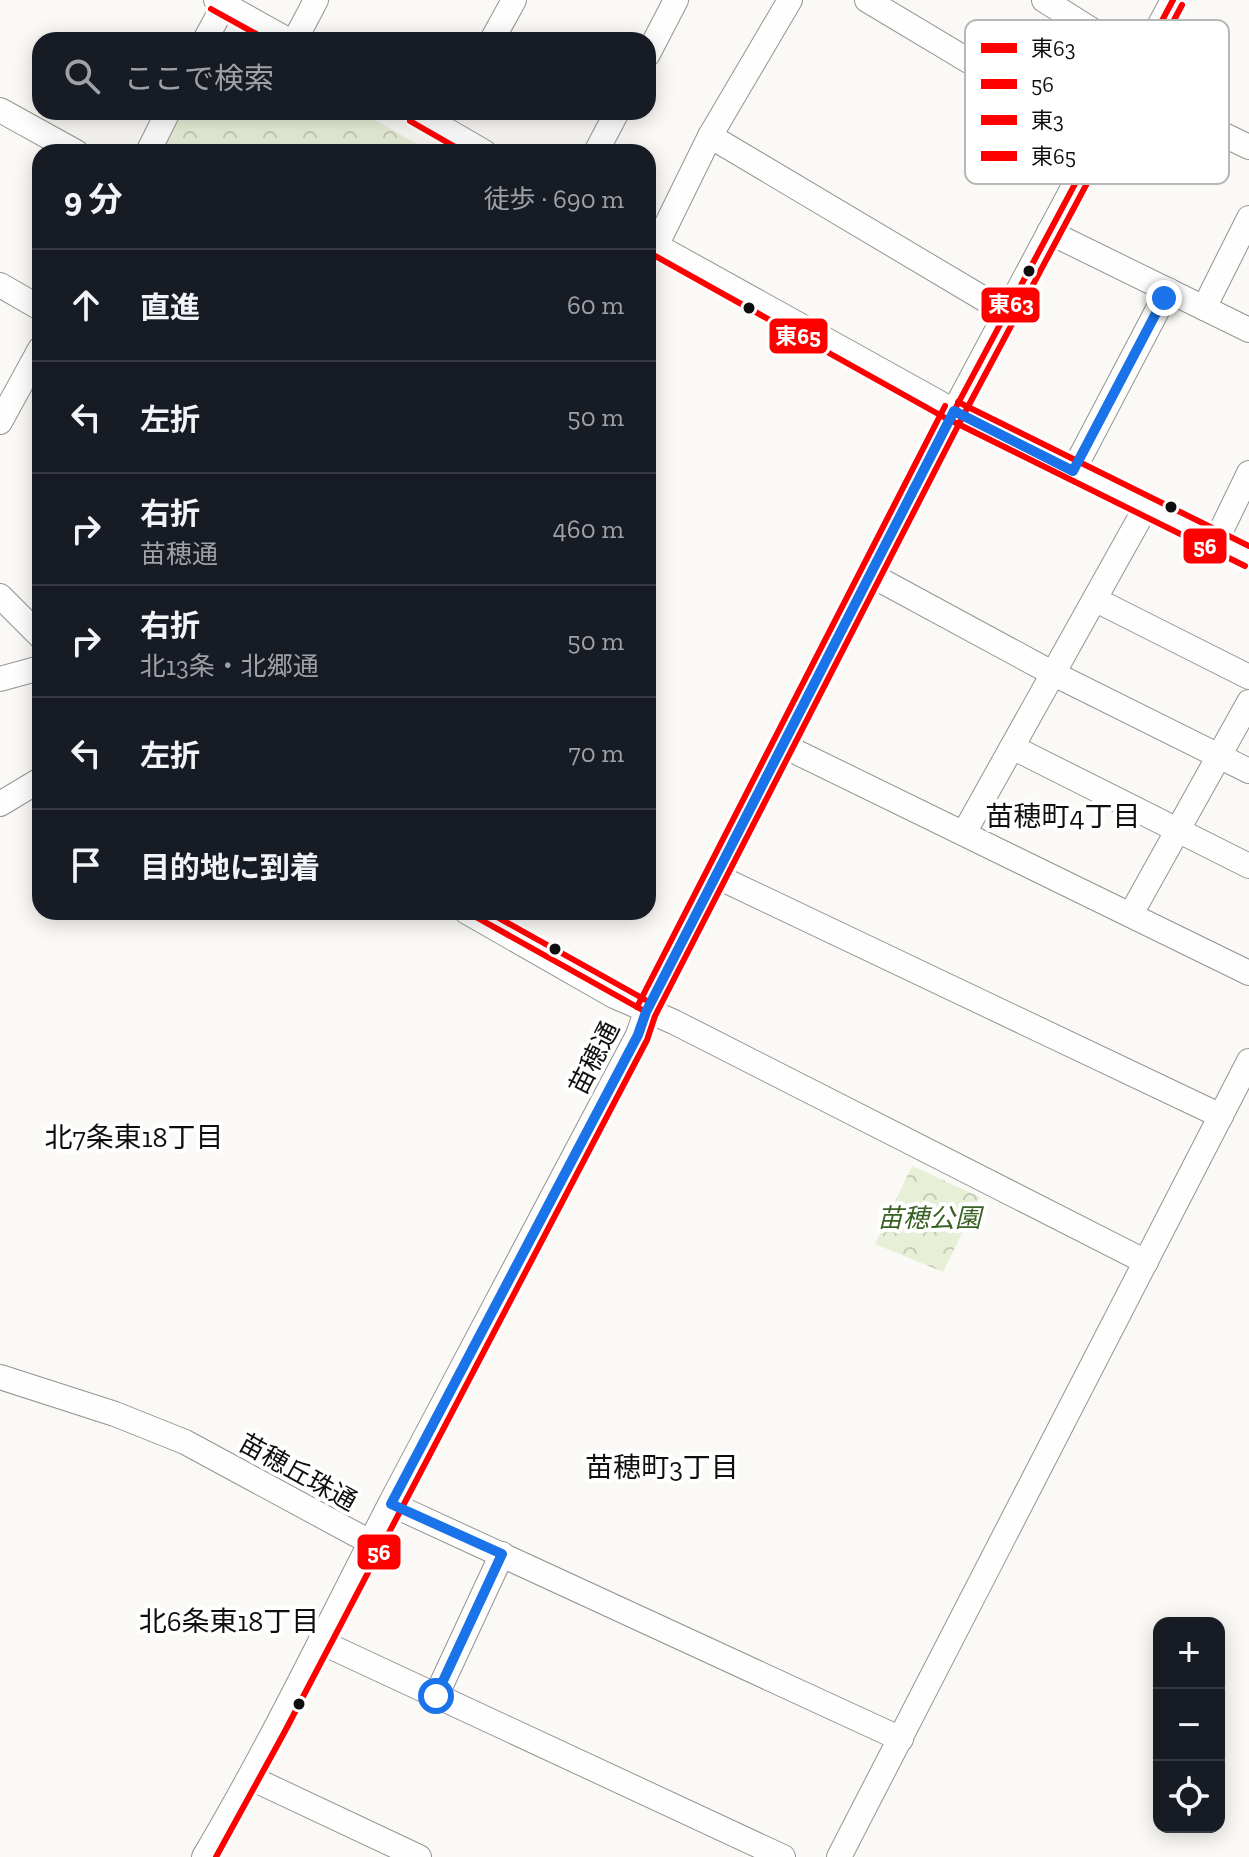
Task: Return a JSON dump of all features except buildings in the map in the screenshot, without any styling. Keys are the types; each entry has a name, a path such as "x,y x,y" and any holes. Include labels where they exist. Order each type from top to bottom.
{"street":[{"path":"299,32 316,0"},
{"path":"496,32 514,0"},
{"path":"656,39 676,0"},
{"path":"656,236 790,0"},
{"path":"867,0 965,59"},
{"path":"1044,0 1076,20"},
{"name":"苗穂通","path":"1163,20 1173,0"},
{"path":"208,32 220,2 274,32"},
{"path":"0,110 62,144"},
{"path":"152,144 164,120"},
{"path":"448,120 475,144"},
{"path":"600,144 613,120"},
{"path":"710,136 1006,312"},
{"path":"1229,137 1249,147"},
{"name":"苗穂通","path":"370,1542 638,1035 646,1012 718,877 954,411 1075,184"},
{"path":"1204,308 1249,218"},
{"path":"1049,232 1249,330"},
{"path":"656,245 954,411 1249,557"},
{"path":"0,285 32,303"},
{"path":"1073,471 1168,290"},
{"path":"0,422 32,364"},
{"path":"1216,541 1249,473"},
{"path":"964,833 1146,507"},
{"path":"871,575 1052,673 1249,771"},
{"path":"0,596 32,628"},
{"path":"1096,600 1249,677"},
{"path":"0,679 32,670"},
{"path":"1131,914 1249,702"},
{"path":"784,746 1249,973"},
{"path":"1012,747 1249,866"},
{"path":"0,804 32,785"},
{"path":"718,877 1221,1116"},
{"path":"481,920 646,1012 674,1022 1146,1262"},
{"path":"839,1857 1249,1061"},
{"name":"苗穂丘珠通","path":"0,1377 115,1414 185,1442 370,1542 323,1643 251,1778 204,1857"},
{"path":"391,1504 901,1739"},
{"path":"436,1696 502,1554"},
{"path":"323,1643 783,1857"},
{"path":"251,1778 419,1857"}],"green space":[{"path":"179,120 375,120 417,144 165,144"},
{"name":"苗穂公園","path":"912,1166 980,1197 943,1272 875,1244"}],"transit line":[{"name":"東63","path":"1162,20 1173,0"},
{"name":"東65","path":"1174,20 1182,5"},
{"name":"東65","path":"211,9 253,32"},
{"name":"東65","path":"410,121 450,144"},
{"name":"東63","path":"646,1012 954,411 1075,184"},
{"name":"東65","path":"963,416 1087,184"},
{"name":"東65","path":"656,256 949,420"},
{"name":"東3","path":"958,402 1249,546"},
{"name":"東3","path":"637,1007 945,406"},
{"name":"56","path":"216,1857 647,1040 655,1016 963,416"},
{"name":"56","path":"950,420 1245,566"},
{"name":"東63","path":"481,920 646,1012"},
{"name":"東3","path":"502,920 651,1003"}],"district":[{"name":"苗穂町4丁目","path":"1063,816"},
{"name":"北7条東18丁目","path":"134,1137"},
{"name":"苗穂町3丁目","path":"662,1467"},
{"name":"北6条東18丁目","path":"229,1621"}],"route":[{"path":"436,1696 502,1554 391,1504 638,1035 646,1012 718,877 954,411 1073,471 1164,298"}]}
